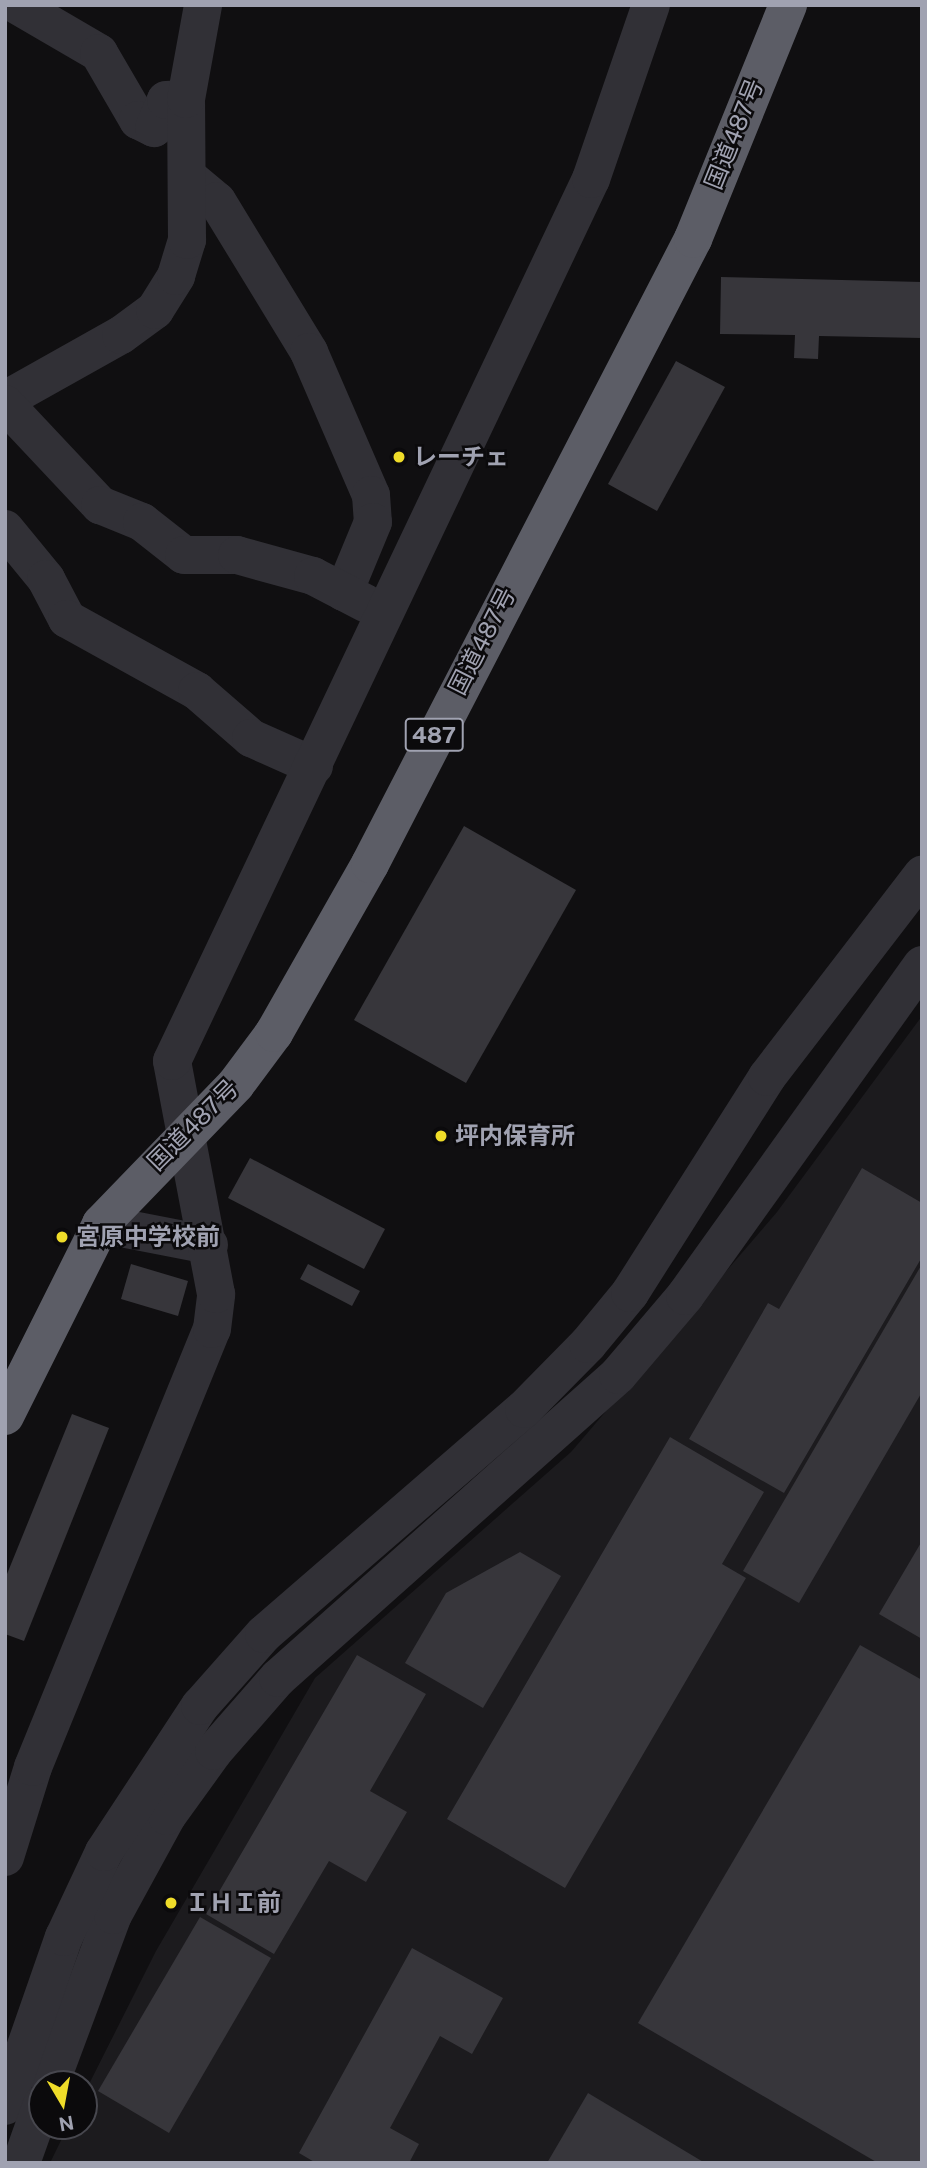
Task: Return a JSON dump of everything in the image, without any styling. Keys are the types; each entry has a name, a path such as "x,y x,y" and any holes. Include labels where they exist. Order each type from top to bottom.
{"highway":[{"name":"国道487号","path":"5,1416 101,1224 182,1136 236,1084 274,1033 370,864 693,239 788,5"}],"street":[{"path":"17,5 99,53 138,120 154,128 166,100 186,99"},
{"path":"203,5 186,99 187,240 176,276 155,310 5,402 100,505 142,522 184,555 237,555 344,592 387,614"},
{"path":"5,1857 33,1767 212,1329 216,1294 209,1245 198,1178 182,1136 172,1061 387,614 591,179 651,5"},
{"path":"187,176 217,201 309,352 371,495 373,522 344,592"},
{"path":"5,529 46,579 67,619 197,691 251,738 314,766"},
{"path":"5,2106 64,1937 104,1852 200,1706 264,1634 524,1409 588,1344 630,1293 767,1077 922,875"},
{"path":"55,2070 113,1915 167,1816 215,1751 278,1678 618,1375 685,1296 922,965"},
{"path":"101,1224 209,1245"},
{"path":"21,2163 29,2140"}],"shaded area":[{"path":"922,1016 922,2163 50,2163 61,2140 98,2140 96,2070 156,1951 315,1678 571,1452 777,1212"}],"building":[{"path":"721,277 922,282 922,338 819,336 818,359 794,358 795,335 720,334"},
{"path":"676,361 725,387 657,511 608,484"},
{"path":"464,826 576,890 466,1083 354,1020"},
{"path":"250,1158 385,1229 364,1269 228,1198"},
{"path":"862,1168 922,1203 922,1257 784,1493 689,1439 768,1303 779,1309"},
{"path":"131,1264 188,1281 178,1316 121,1299"},
{"path":"308,1264 360,1291 352,1306 300,1279"},
{"path":"922,1264 922,1392 799,1603 743,1571"},
{"path":"72,1414 109,1428 24,1641 5,1634 5,1579"},
{"path":"670,1437 764,1492 722,1564 746,1578 565,1888 447,1819"},
{"path":"922,1541 922,1639 879,1614"},
{"path":"520,1552 561,1576 483,1708 405,1663 446,1593"},
{"path":"860,1645 922,1680 922,2163 878,2163 638,2023"},
{"path":"357,1655 426,1694 370,1791 407,1812 366,1882 329,1861 274,1954 206,1914"},
{"path":"200,1917 271,1958 169,2133 98,2091"},
{"path":"412,1948 503,1998 472,2054 440,2036 390,2128 419,2144 409,2163 316,2163 299,2153"},
{"path":"588,2093 705,2163 547,2163"}],"place":[{"name":"レーチェ","path":"399,457"},
{"name":"坪内保育所","path":"441,1136"},
{"name":"宮原中学校前","path":"62,1237"},
{"name":"ＩＨＩ前","path":"171,1903"}]}
